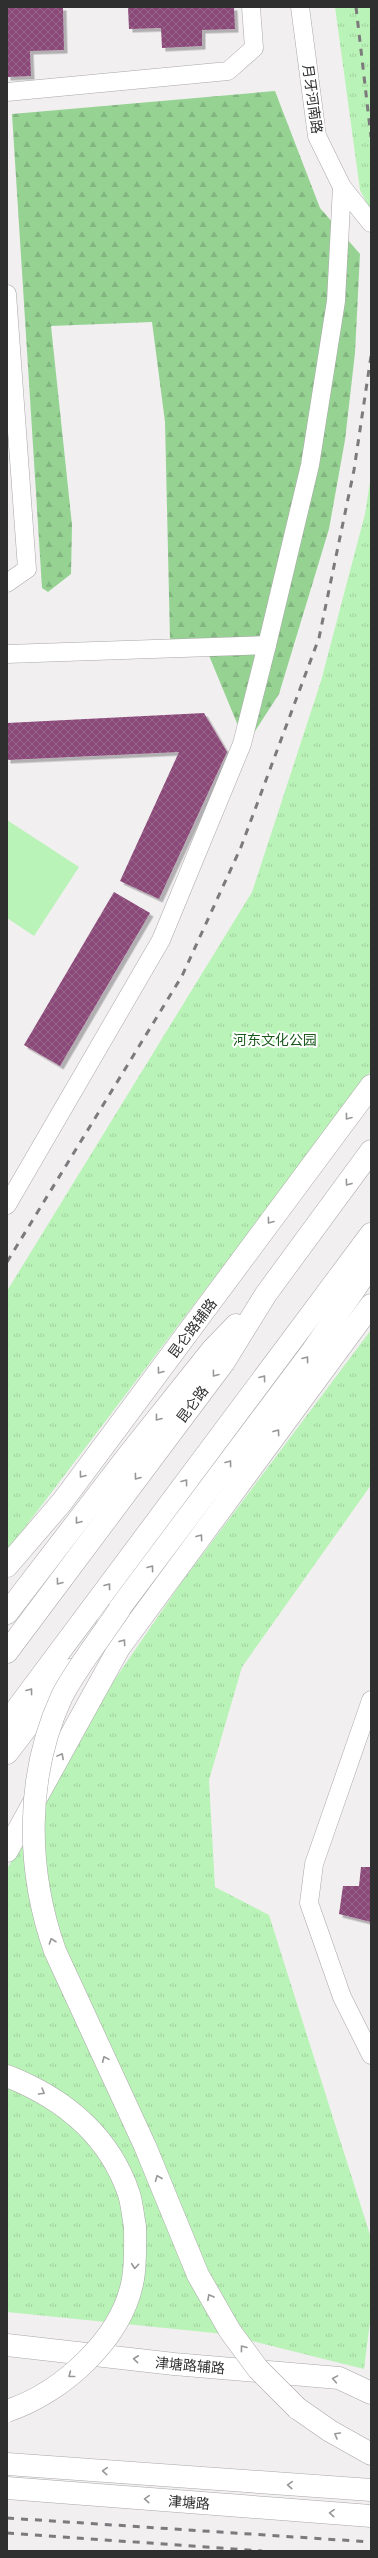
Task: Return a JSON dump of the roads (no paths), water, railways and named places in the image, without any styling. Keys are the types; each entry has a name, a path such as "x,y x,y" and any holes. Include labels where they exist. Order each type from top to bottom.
{"main road":[{"name":"昆仑路辅路","path":"7,1566 62,1502 371,1086"},
{"name":"昆仑路","path":"7,1652 224,1362 266,1294 371,1151"},
{"path":"7,1722 371,1234"},
{"path":"7,1753 51,1694 119,1610 313,1350 371,1265"},
{"path":"7,1613 212,1350 266,1294"},
{"path":"7,1851 119,1648 371,1305"},
{"path":"119,1610 63,1694 49,1727 36,1784 33,1837 40,1896 48,1929 55,1951 145,2146 198,2274 230,2331 258,2369 297,2408 330,2431 371,2454"},
{"path":"7,2076 31,2085 60,2102 83,2120 104,2144 129,2194 135,2227 133,2280 124,2307 106,2338 87,2362 43,2395 7,2411"},
{"name":"津塘路辅路","path":"7,2345 174,2364 339,2378 371,2393"},
{"path":"7,2464 371,2490"},
{"name":"津塘路","path":"7,2488 371,2516"}],"street":[{"path":"7,92 228,71 254,48 251,7"},
{"name":"月牙河南路","path":"300,7 317,136 342,187 371,223"},
{"path":"7,1205 161,940 242,744 268,645 310,465 336,301 342,187"},
{"path":"7,294 27,569 7,583"},
{"path":"7,654 268,645"},
{"path":"371,1700 314,1864 309,1903 342,1997 371,2055"}],"railway":[{"path":"356,7 371,137"},
{"path":"7,1262 182,976 241,847 319,638 354,470 371,356"},
{"path":"7,2518 371,2542"},
{"path":"7,2533 262,2551"}],"park label":[{"name":"河东文化公园","path":"275,1039"}]}
